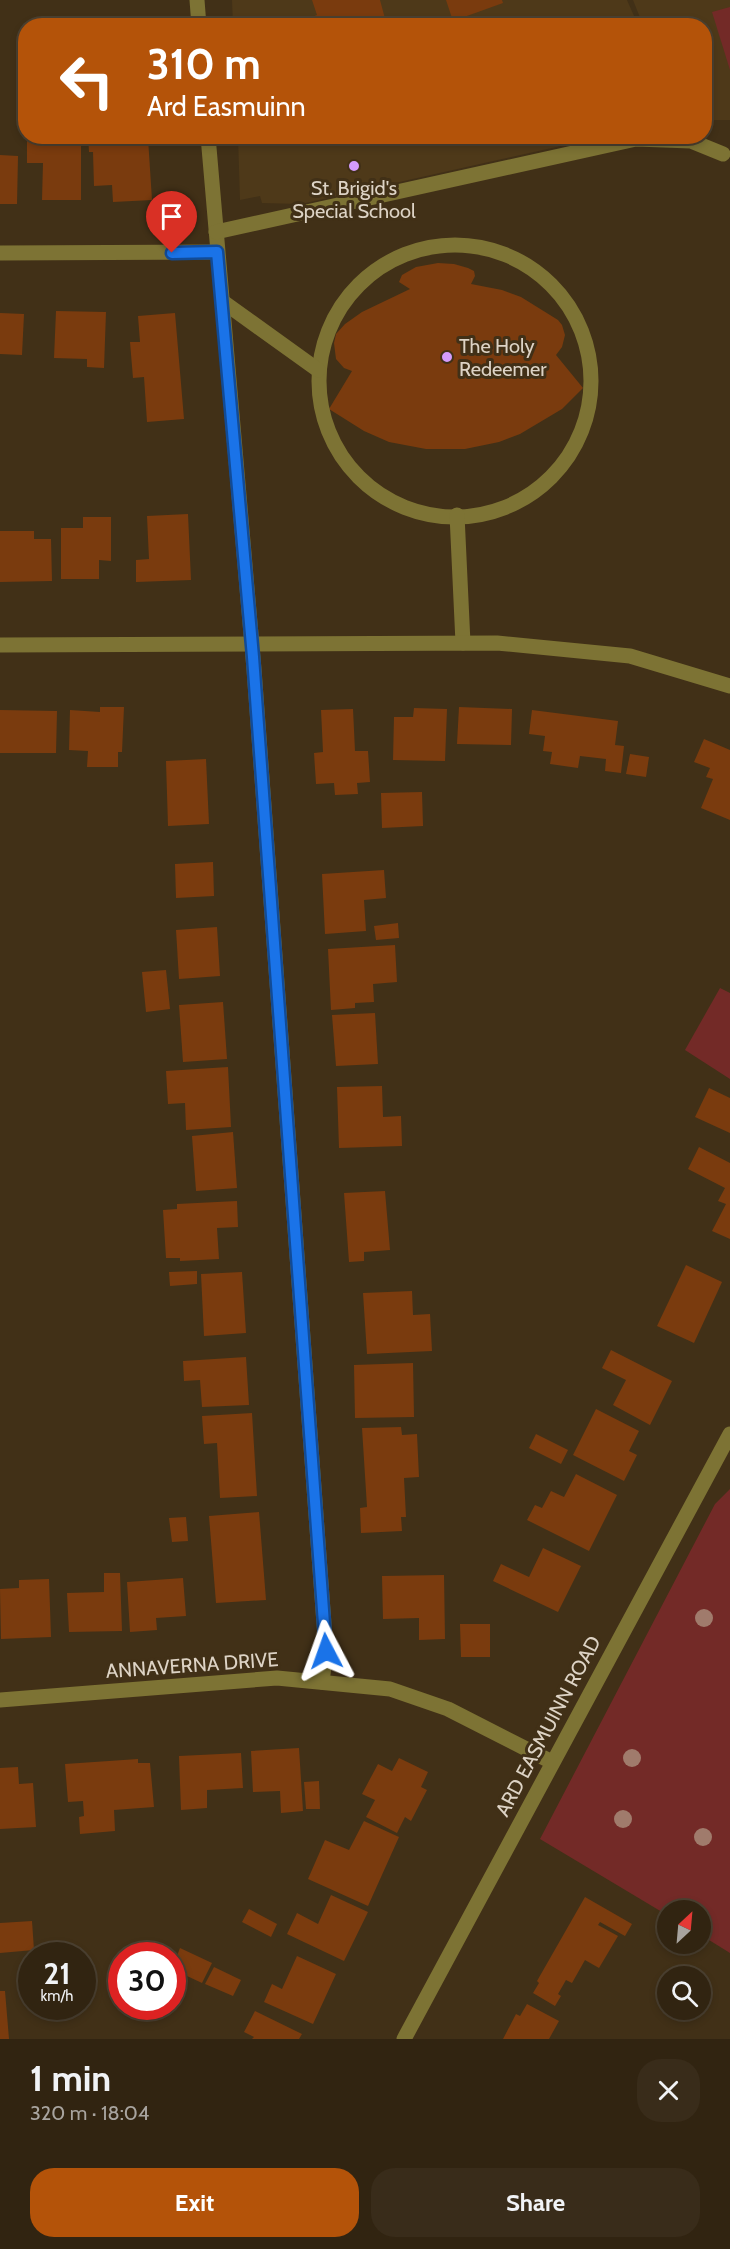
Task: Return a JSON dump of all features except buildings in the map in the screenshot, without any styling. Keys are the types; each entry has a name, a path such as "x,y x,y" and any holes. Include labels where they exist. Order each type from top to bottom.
{"street":[{"path":"197,0 198,18"},
{"path":"209,144 252,644 326,1651 322,1682"},
{"path":"216,232 613,144"},
{"path":"699,144 723,154"},
{"path":"459,246 496,252 528,267 555,290 576,319 584,337 591,365 592,395 590,412 581,438 558,474 529,493 492,510 457,514 426,512 394,500 378,491 344,465 331,443 321,415 318,370 328,330 346,299 363,281 379,269 407,254 459,246"},
{"path":"0,253 217,252"},
{"path":"222,301 318,370"},
{"path":"457,514 463,643"},
{"path":"0,645 497,642 630,656 730,687"},
{"name":"ARD EASMUINN ROAD","path":"404,2039 552,1762 728,1442"},
{"name":"ANNAVERNA DRIVE","path":"0,1700 277,1678 390,1689 448,1709 552,1762"}],"shaded area":[{"path":"232,0 627,0 635,18 233,18"},
{"path":"633,0 730,0 730,120 712,120 712,18 640,18"},
{"path":"730,7 730,70 712,12"},
{"name":"St. Brigid's Special School","path":"238,144 570,144 301,204 262,203 260,196 240,200"},
{"path":"720,988 730,993 730,1079 685,1050"},
{"path":"730,1489 730,1953 711,1941 711,1900 657,1900 657,1909 540,1839 715,1504"}],"place":[{"name":"St. Brigid's Special School","path":"354,166"},
{"name":"The Holy Redeemer","path":"447,357"}],"route":[{"path":"172,253 217,252 253,657 326,1651"}]}
